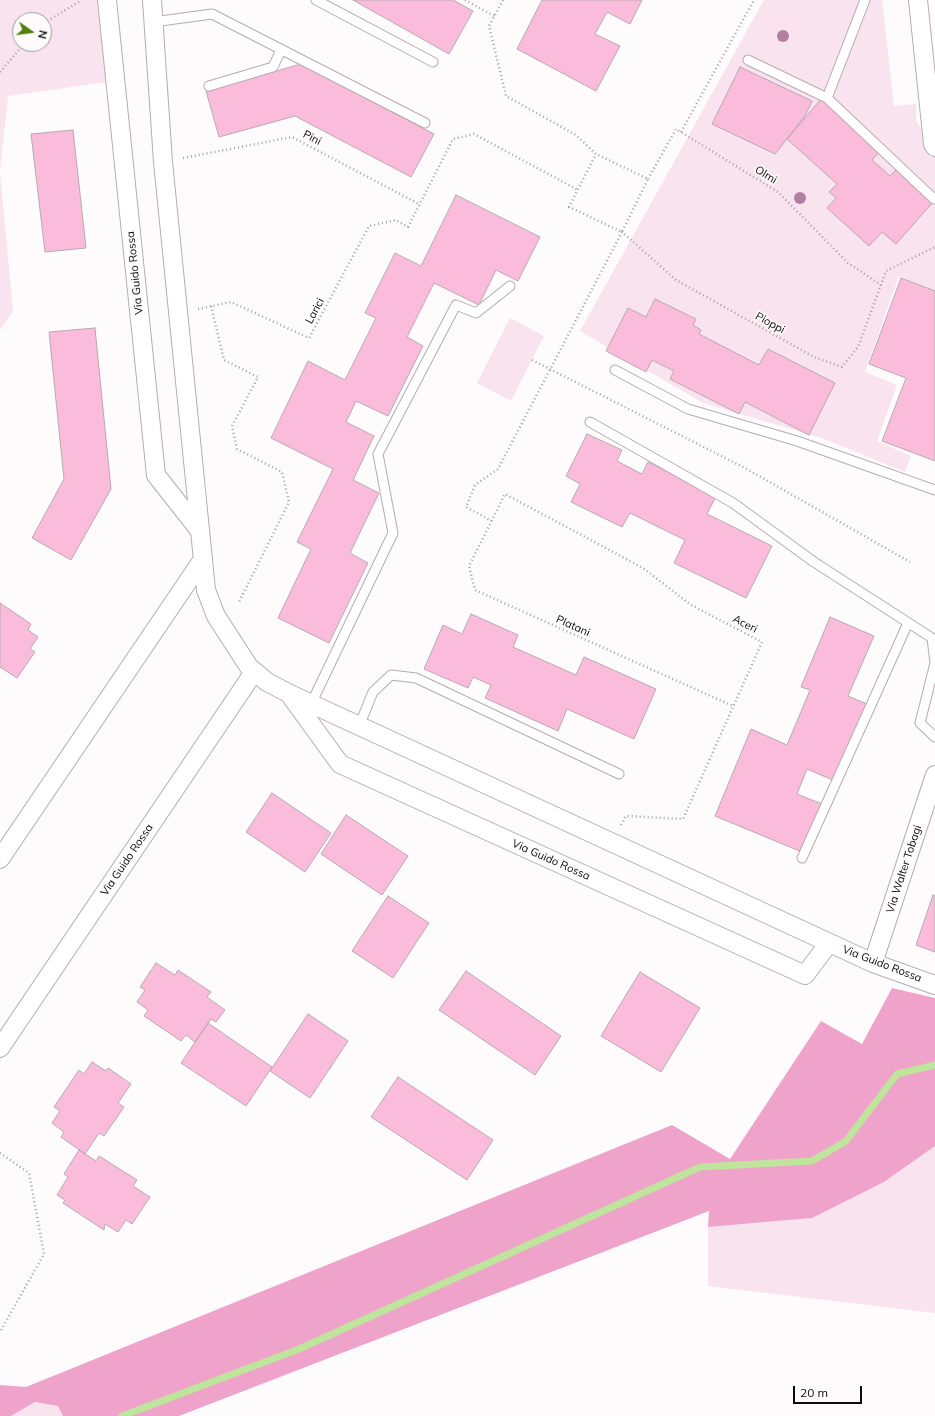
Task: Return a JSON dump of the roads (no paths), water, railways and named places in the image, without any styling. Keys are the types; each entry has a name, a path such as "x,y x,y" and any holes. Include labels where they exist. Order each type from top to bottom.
{"street":[{"name":"Via Guido Rossa","path":"107,0 156,474 200,531"},
{"name":"Via Guido Rossa","path":"152,0 163,162 206,590 216,616 249,667 267,682 311,704 873,963 935,984"},
{"path":"918,0 933,144 935,147"},
{"path":"0,859 203,559"},
{"name":"Via Guido Rossa","path":"0,1048 254,672"},
{"name":"Via Guido Rossa","path":"290,694 340,764 806,975 829,943"},
{"name":"Via Walter Tobagi","path":"873,963 935,775"}],"lane":[{"path":"316,0 433,62"},
{"path":"827,98 865,0"},
{"path":"153,22 212,14 425,122"},
{"path":"209,86 273,67 281,50"},
{"path":"748,60 827,98 934,199"},
{"path":"311,704 393,533 378,454 456,305 476,313 510,286"},
{"path":"615,370 688,409 797,441 935,490"},
{"path":"590,422 733,503 814,562 932,638 935,664 920,723 935,737"},
{"path":"802,858 908,623"},
{"path":"359,726 373,692 391,675 416,678 619,774"}],"waterway":[{"path":"122,1416 299,1349 700,1167 812,1161 846,1141 897,1074 935,1065"}]}
